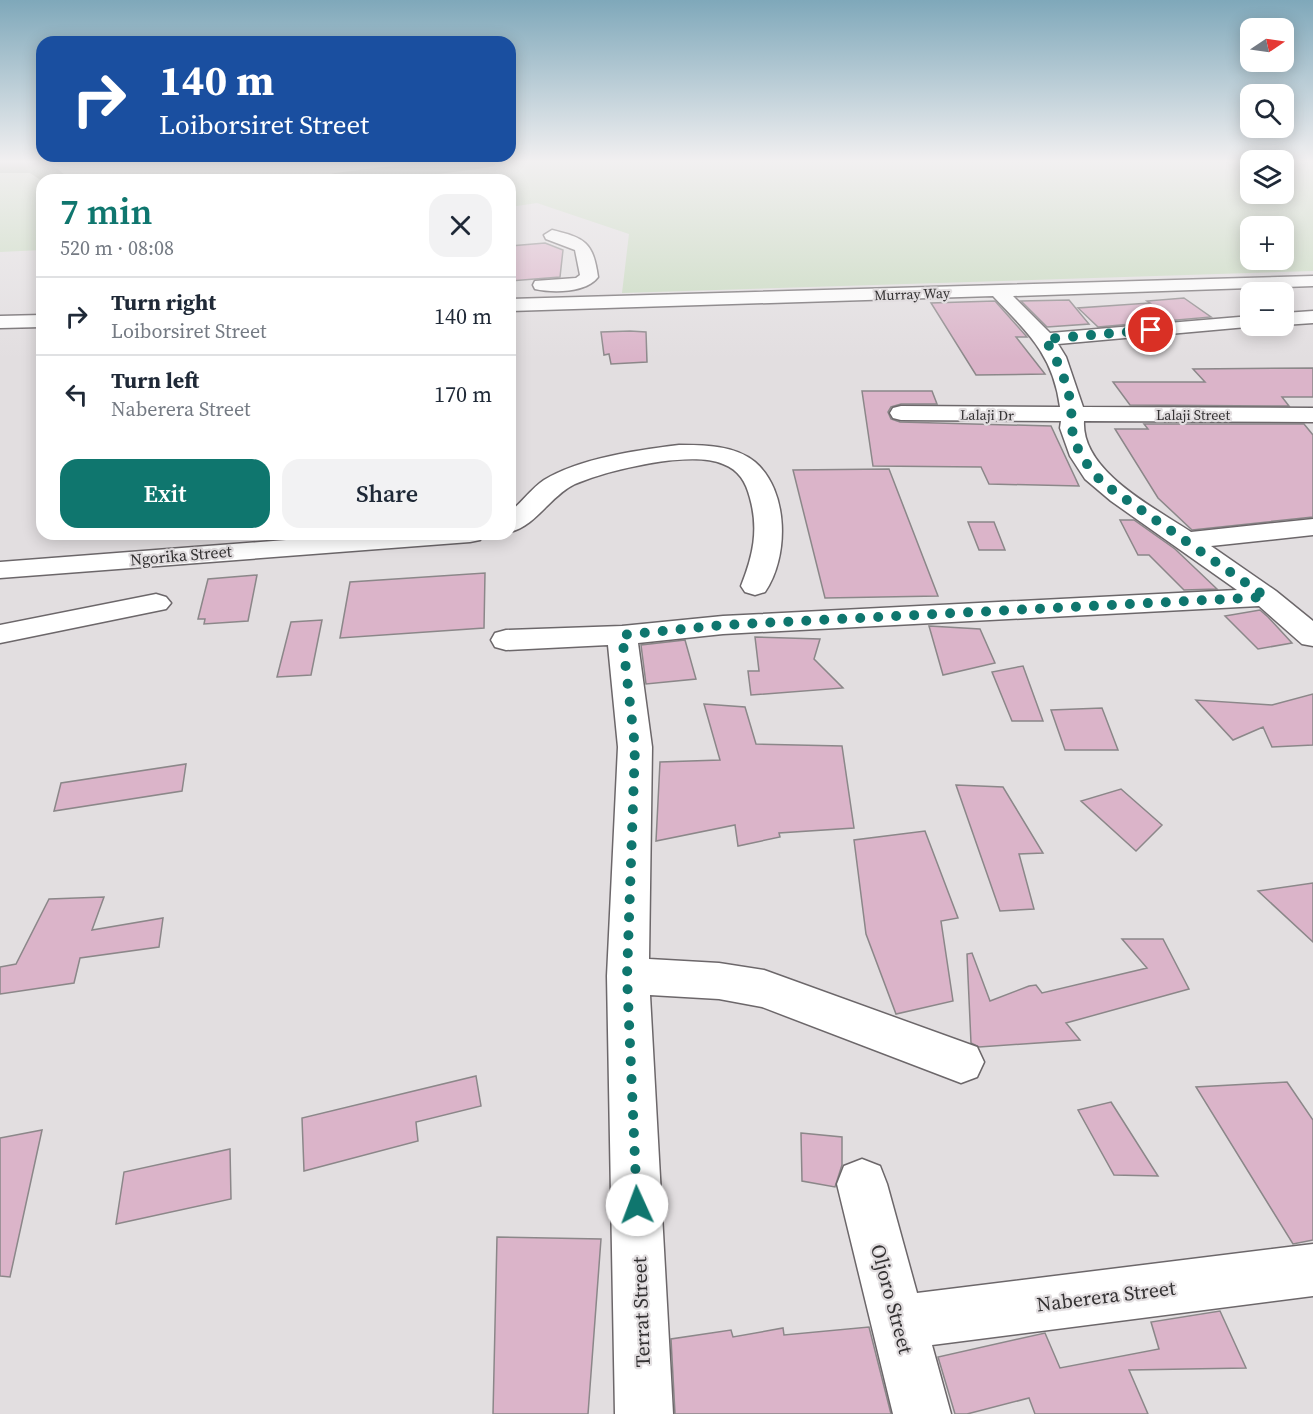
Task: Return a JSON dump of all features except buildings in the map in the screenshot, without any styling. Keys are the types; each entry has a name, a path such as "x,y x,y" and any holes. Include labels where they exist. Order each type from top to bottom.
{"street":[{"path":"520,286 580,283 589,277 584,249 580,244 552,235"},
{"name":"Murray Way","path":"516,305 1313,281"},
{"path":"999,292 1045,339 1056,357 1070,397 1072,428 1078,447 1087,466 1094,474 1120,496 1266,597 1313,637"},
{"path":"1294,318 1313,317"},
{"path":"0,322 36,321"},
{"path":"1045,339 1240,323"},
{"name":"Lalaji Dr","path":"901,414 1073,416"},
{"name":"Lalaji Street","path":"1073,416 1313,415"},
{"path":"516,521 548,489 559,482 592,470 663,454 698,452 717,454 747,469 757,480 769,515 768,554 755,586"},
{"path":"1187,541 1313,527"},
{"name":"Ngorika Street","path":"0,570 392,540"},
{"path":"506,640 622,635 723,625 1266,597"},
{"path":"0,634 156,603"},
{"name":"Terrat Street","path":"622,635 635,747 627,976 644,1414"},
{"path":"627,976 719,981 764,988 961,1062"},
{"name":"Oljoro Street","path":"862,1184 922,1414"},
{"name":"Naberera Street","path":"899,1322 1313,1270"}],"green space":[{"path":"0,227 36,227 36,250 0,252"},
{"path":"608,227 1240,227 1240,270 1294,270 1294,227 1313,227 1313,271 622,293 629,234"}],"route":[{"path":"637,1205 627,976 635,747 622,635 723,625 1266,597 1104,484 1087,466 1078,447 1072,428 1070,397 1056,357 1045,339 1151,330"}]}
